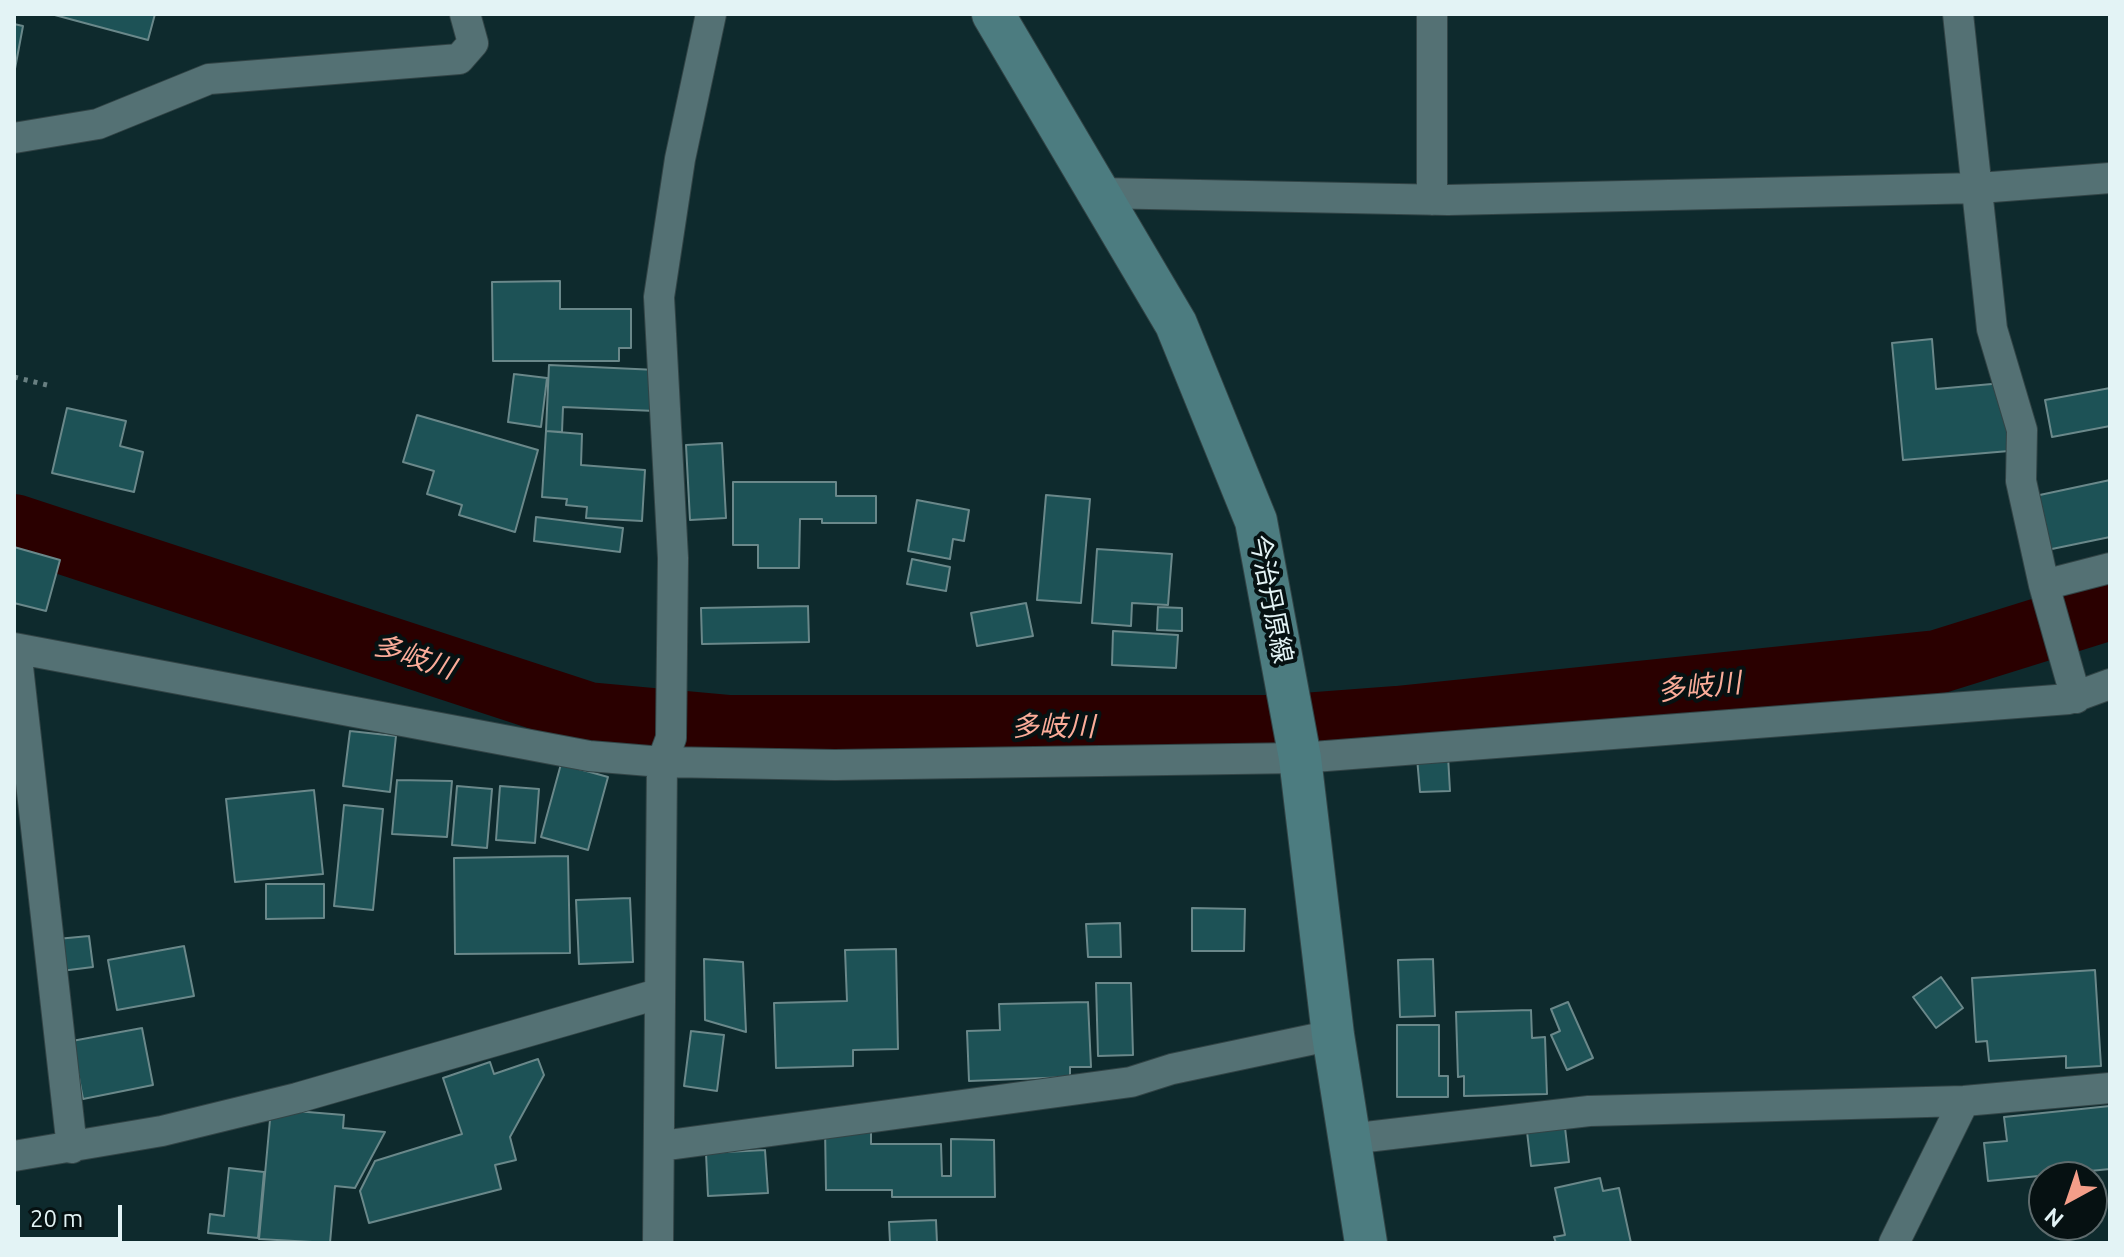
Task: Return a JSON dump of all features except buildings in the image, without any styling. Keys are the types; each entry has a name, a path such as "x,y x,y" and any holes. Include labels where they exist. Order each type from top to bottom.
{"main road":[{"name":"今治丹原線","path":"993,14 1176,324 1256,521 1300,758 1333,1035 1366,1243"}],"street":[{"path":"14,138 98,124 209,79 459,59 473,43 465,14"},
{"path":"658,1243 662,762 671,738 673,558 659,297 680,159 711,14"},
{"path":"1432,14 1432,200"},
{"path":"1958,14 1992,329 2022,430 2021,481 2044,585 2076,698"},
{"path":"1099,193 1432,200 1979,188 2110,178"},
{"path":"2044,585 2110,568"},
{"path":"72,1148 15,649 589,756 662,762 835,765 1300,758 2076,698 2110,684"},
{"path":"14,1156 162,1131 297,1098 658,994"},
{"path":"661,1146 1131,1082 1172,1069 1333,1035"},
{"path":"1349,1139 1589,1111 1964,1101 2110,1088"},
{"path":"1894,1243 1964,1101"}],"path":[{"path":"14,377 47,385"}],"waterway":[{"name":"多岐川","path":"14,526 588,714 730,727 1278,727 1397,718 1937,662 2110,608"}]}
